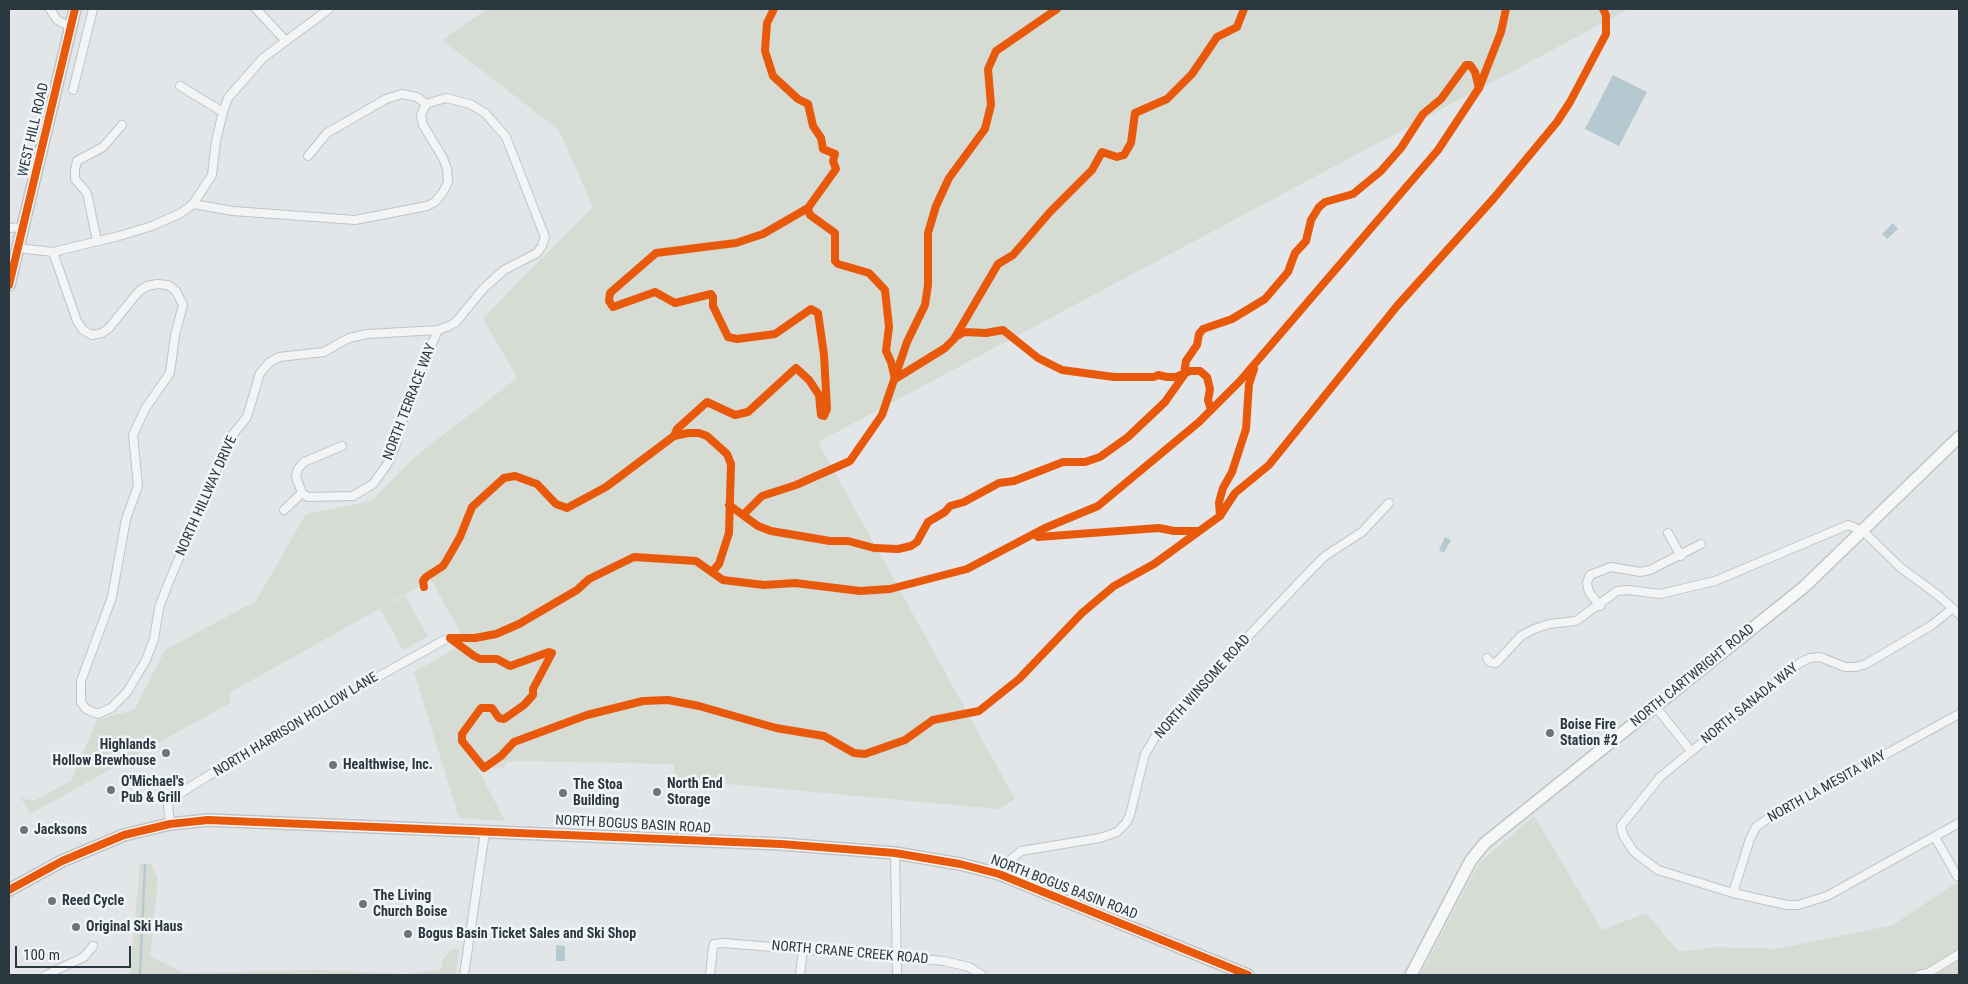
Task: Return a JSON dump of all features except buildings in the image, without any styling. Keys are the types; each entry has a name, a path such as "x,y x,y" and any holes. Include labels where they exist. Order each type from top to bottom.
{"street":[{"path":"50,9 57,20 71,27"},
{"name":"WEST HILL ROAD","path":"9,285 76,9"},
{"path":"74,90 93,9"},
{"path":"256,9 286,41"},
{"path":"18,248 53,252 152,226 181,213 193,204 212,175 223,112 228,98 263,58 329,9"},
{"path":"180,86 223,112"},
{"path":"193,204 233,211 356,220 427,206 439,197 448,182 443,158 422,125 421,115 426,104 417,97 402,94 386,99 327,133 308,156"},
{"name":"NORTH HILLWAY DRIVE","path":"53,252 77,321 83,330 92,335 102,333 109,328 139,290 147,286 157,284 168,285 176,291 183,305 175,335 170,373 145,409 133,435 133,450 138,474 136,492 126,520 112,597 81,681 81,702 86,709 98,714 111,708 127,692 146,660 154,639 159,608 168,584 230,438 247,418 260,373 279,357 324,352 349,338 367,334 438,330 456,322 483,289 504,270 537,253 542,246 545,237 506,137 498,127 485,113 459,100 446,98 426,104"},
{"path":"96,241 87,193 75,179 77,161 103,147 122,125"},
{"path":"9,228 23,227"},
{"name":"NORTH TERRACE WAY","path":"302,493 308,497 353,496 373,484 388,463 396,444 408,400 438,330"},
{"name":"NORTH CARTWRIGHT ROAD","path":"1411,975 1471,860 1485,843 1804,587 1959,437"},
{"path":"284,510 302,493 296,477 298,469 304,462 342,446"},
{"name":"NORTH WINSOME ROAD","path":"999,874 1003,866 1021,850 1100,838 1117,832 1126,823 1145,754 1159,731 1325,556 1362,532 1388,503"},
{"path":"1487,658 1490,662 1496,663 1522,636 1534,629 1549,624 1576,622 1600,606 1617,591 1628,590 1660,594 1715,581 1848,525 1863,531 1901,568 1959,614"},
{"path":"1668,533 1680,556"},
{"path":"1600,606 1589,592 1586,583 1590,575 1611,567 1640,572 1650,570 1700,544"},
{"name":"NORTH SANADA WAY","path":"1733,893 1658,870 1649,865 1627,843 1621,826 1660,777 1801,662 1810,658 1820,657 1845,667 1861,666 1932,625 1953,608"},
{"name":"NORTH HARRISON HOLLOW LANE","path":"170,824 168,805 171,799 270,737 444,640"},
{"path":"1655,706 1691,751"},
{"name":"NORTH LA MESITA WAY","path":"1733,893 1750,839 1761,824 1959,714"},
{"name":"NORTH BOGUS BASIN ROAD","path":"9,890 81,851 124,835 170,824 229,820 781,844 895,853 960,864 999,874 1248,975"},
{"path":"1733,893 1787,905 1813,902 1959,823"},
{"path":"464,975 486,832"},
{"path":"1935,837 1957,876"},
{"path":"895,853 897,975"},
{"name":"NORTH CRANE CREEK ROAD","path":"710,975 714,944 723,943 944,961 968,968 982,975"},
{"path":"46,975 84,957 93,946"},
{"path":"800,975 803,949"},
{"path":"1919,975 1928,973 1959,954"}],"shaded area":[{"path":"487,9 1629,9 818,442 1015,799 998,809 673,779 674,764 519,761 506,762 504,768 477,767 505,821 459,818 414,672 466,642 431,580 229,693 230,703 30,814 21,798 34,801 71,781 97,720 134,710 165,650 256,601 306,514 372,501 412,459 517,378 483,318 593,207 559,130 442,40"},
{"path":"405,596 428,636 403,650 380,609"},
{"path":"1534,816 1602,930 1646,913 1679,952 1718,947 1777,949 1893,925 1959,881 1959,975 1420,975 1479,863"},
{"path":"140,863 151,864 158,878 150,956 184,973 317,970 407,974 441,970 443,959 452,949 459,949 456,975 130,975"}],"water":[{"path":"1613,75 1647,92 1619,146 1585,129"},
{"path":"1893,223 1898,229 1887,239 1882,234"},
{"path":"1445,537 1451,540 1444,553 1439,550"},
{"path":"556,945 565,946 565,961 556,961"}],"waterway":[{"path":"140,975 145,865"}],"cycle path":[{"path":"9,285 75,9"},
{"path":"774,9 767,23 765,51 773,76 798,99 808,104 813,126 821,138 823,149 835,154 833,161 836,169 808,208 810,215 835,233 835,261 838,264 869,273 885,290 889,327 886,351 895,379 945,348 954,339 998,264 1013,255 1050,212 1092,170 1102,152 1117,157 1124,155 1131,143 1135,113 1167,99 1192,74 1217,37 1237,27 1244,9"},
{"path":"743,515 762,496 796,485 850,461 882,415 907,342 925,305 928,285 928,233 936,206 949,178 985,129 991,105 988,69 996,51 1057,9"},
{"path":"450,638 475,638 496,634 519,624 577,590 589,579 634,557 696,561 723,580 764,585 795,583 860,591 890,589 967,569 1045,528 1098,506 1199,422 1240,381 1438,150 1479,88 1501,32 1506,9"},
{"path":"451,639 480,659 497,659 510,666 549,652 552,653 533,689 533,695 524,705 504,719 499,718 492,708 481,708 462,734 462,741 484,768 501,756 514,742 587,715 643,701 668,700 699,706 776,728 824,736 854,753 865,754 905,740 933,720 979,711 1019,679 1082,613 1114,586 1154,564 1220,516 1235,493 1269,465 1397,306 1494,198 1557,122 1570,102 1606,34 1606,15 1603,9"},
{"path":"729,505 758,526 771,531 830,541 848,541 874,548 898,549 911,546 917,542 928,522 945,512 950,506 964,502 999,483 1014,481 1063,462 1085,462 1100,457 1128,437 1165,402 1184,375 1186,361 1197,345 1199,334 1203,329 1232,319 1265,299 1288,272 1295,253 1306,241 1311,220 1319,207 1325,202 1353,194 1381,171 1401,148 1423,114 1441,99 1466,65 1470,65 1475,72 1479,88"},
{"path":"674,436 677,429 707,402 735,415 748,412 796,368 809,380 819,395 821,415 824,416 827,409 824,355 818,313 811,309 775,334 737,339 728,337 713,306 711,294 675,303 655,292 613,307 609,301 610,293 656,253 736,243 763,234 808,208"},
{"path":"957,336 964,332 986,333 1003,330 1038,358 1062,370 1114,377 1154,377 1158,375 1176,377 1190,371 1200,371 1207,377 1210,389 1208,400 1211,410"},
{"path":"1220,516 1219,502 1223,488 1232,472 1246,429 1249,384 1254,369"},
{"path":"424,587 423,581 426,577 443,566 448,558 460,537 472,507 504,478 515,476 537,484 556,504 567,508 606,487 674,436 688,433 699,433 707,436 727,454 731,464 729,533 719,564 712,572"},
{"path":"1035,534 1038,537 1159,528 1174,531 1197,531"},
{"path":"9,890 62,861 124,835 170,824 208,820 781,844 895,853 960,864 999,874 1248,975"}],"place":[{"name":"Boise Fire Station #2","path":"1550,733"},
{"name":"Highlands Hollow Brewhouse","path":"166,753"},
{"name":"Healthwise, Inc.","path":"333,765"},
{"name":"O'Michael's Pub & Grill","path":"111,790"},
{"name":"North End Storage","path":"657,792"},
{"name":"The Stoa Building","path":"563,793"},
{"name":"Jacksons","path":"24,830"},
{"name":"Reed Cycle","path":"52,901"},
{"name":"The Living Church Boise","path":"363,904"},
{"name":"Original Ski Haus","path":"76,927"},
{"name":"Bogus Basin Ticket Sales and Ski Shop","path":"408,934"}]}
